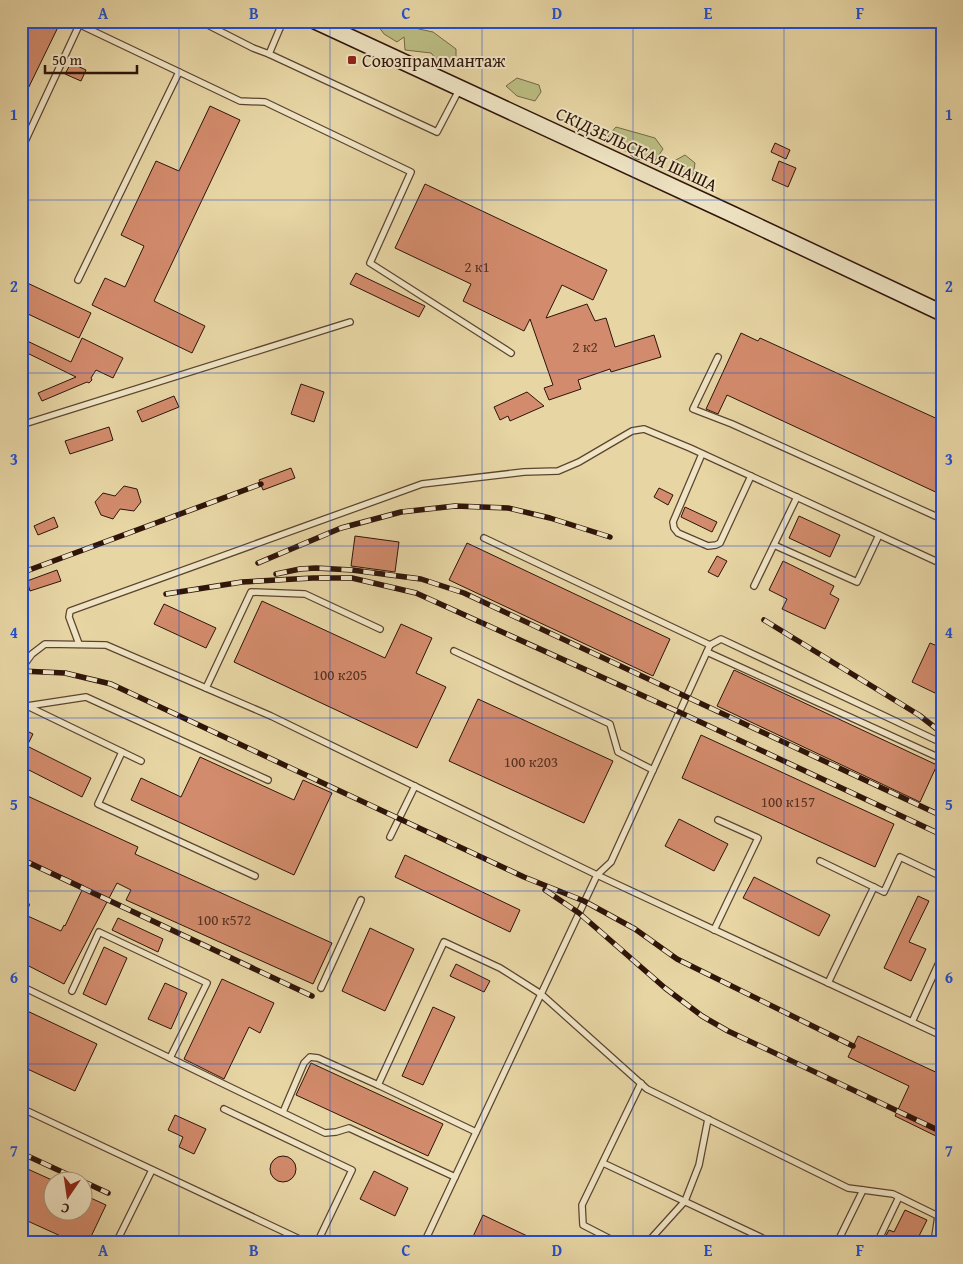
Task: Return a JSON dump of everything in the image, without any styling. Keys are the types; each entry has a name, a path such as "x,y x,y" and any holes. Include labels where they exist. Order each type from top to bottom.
{"street":[{"name":"СКІДЗЕЛЬСКАЯ ШАША","path":"315,21 942,313"}],"lane":[{"path":"72,21 81,23 240,101 265,102 411,172 370,263 511,353"},
{"path":"200,21 253,48 437,132 460,88"},
{"path":"268,54 283,21"},
{"path":"21,150 81,23"},
{"path":"78,280 179,72"},
{"path":"21,425 350,322"},
{"path":"718,357 693,409 732,424 942,519"},
{"path":"79,644 69,617 70,611 422,484 524,472 558,471 579,462 632,431 644,429 942,564"},
{"path":"702,454 673,522 674,528 678,533 708,546 720,543 751,476"},
{"path":"754,586 797,497"},
{"path":"774,545 857,582 879,535"},
{"path":"484,538 710,645"},
{"path":"206,688 251,592 305,594 380,629"},
{"path":"424,1243 597,875 611,862 710,645 721,639 942,742"},
{"path":"21,669 32,654 45,644 106,645 271,716 597,875 942,1036"},
{"path":"454,651 610,724 618,752 653,770"},
{"path":"707,652 942,759"},
{"path":"24,705 86,697 268,780"},
{"path":"24,705 141,761"},
{"path":"122,752 98,804 255,876"},
{"path":"390,837 415,786"},
{"path":"714,930 758,838 718,820"},
{"path":"820,861 884,892 900,857 942,877"},
{"path":"828,983 874,887"},
{"path":"320,988 362,900"},
{"path":"72,991 99,932 207,983 170,1058"},
{"path":"378,1085 444,942 500,968 541,994 648,1089 848,1188 892,1194 938,1216 934,1243"},
{"path":"912,1022 942,956"},
{"path":"21,986 325,1132 336,1132 349,1128 455,1177"},
{"path":"283,1112 304,1063 310,1057 318,1058 378,1085 476,1132"},
{"path":"618,1243 583,1224 582,1205 641,1083"},
{"path":"21,1108 308,1243"},
{"path":"224,1109 352,1170 317,1243"},
{"path":"647,1243 685,1201 699,1165 708,1119"},
{"path":"603,1163 773,1243"},
{"path":"116,1243 152,1170"},
{"path":"837,1243 863,1190"},
{"path":"877,1243 899,1198"}],"green space":[{"path":"360,21 399,21 433,32 456,49 456,61 439,62 431,53 405,50 404,37 397,42 384,34 376,23"},
{"path":"517,78 539,85 541,92 535,101 517,96 506,86"},
{"path":"616,127 655,138 663,149 654,162 636,159 608,136"},
{"path":"685,155 695,163 693,176 677,169 674,161"}],"building":[{"path":"21,21 61,21 21,103"},
{"path":"71,63 86,70 81,81 65,74"},
{"path":"210,106 240,120 154,301 205,326 192,353 92,305 105,278 125,287 144,246 121,235 156,161 179,171"},
{"path":"775,143 790,150 786,159 771,152"},
{"path":"779,161 796,168 788,187 772,180"},
{"path":"425,184 607,270 593,300 562,285 546,318 587,304 595,321 606,318 615,347 654,335 661,357 611,372 610,369 578,380 581,389 549,400 544,388 553,385 530,319 524,331 463,301 471,284 395,248"},
{"path":"356,273 425,306 419,317 350,284"},
{"path":"21,280 91,313 79,338 28,314 21,328"},
{"path":"741,333 758,341 760,338 942,421 942,495 727,395 718,414 706,409"},
{"path":"21,338 71,362 82,338 123,358 113,378 96,370 89,383 87,382 42,401 38,393 76,377 21,350"},
{"path":"301,384 324,392 314,422 291,414"},
{"path":"527,392 544,406 510,421 508,416 500,420 494,407"},
{"path":"174,396 179,407 142,422 137,411"},
{"path":"109,427 113,440 70,454 65,441"},
{"path":"291,468 295,478 263,490 259,480"},
{"path":"124,486 137,489 141,502 134,511 120,509 113,519 101,515 95,502 103,493 115,496"},
{"path":"659,488 673,495 668,505 654,497"},
{"path":"685,507 717,522 712,532 681,517"},
{"path":"799,516 840,535 830,557 789,538"},
{"path":"54,517 58,527 38,535 34,526"},
{"path":"355,536 399,542 395,572 351,566"},
{"path":"467,543 670,639 653,676 449,580"},
{"path":"717,556 727,561 718,577 708,572"},
{"path":"783,561 834,586 830,594 839,599 825,629 782,609 787,599 769,590"},
{"path":"57,570 61,581 30,591 27,581"},
{"path":"262,601 385,658 401,624 432,638 416,673 446,687 417,748 234,662"},
{"path":"164,604 216,628 206,648 154,624"},
{"path":"930,643 942,648 942,678 935,693 912,682"},
{"path":"734,670 937,765 920,802 717,706"},
{"path":"478,699 613,761 584,823 449,761"},
{"path":"21,728 33,734 27,746 91,778 82,797 21,766"},
{"path":"701,735 894,824 875,867 682,778"},
{"path":"200,757 294,800 303,780 332,793 294,875 131,800 141,778 181,797"},
{"path":"21,793 138,847 135,854 332,943 313,984 126,900 131,890 117,883 64,984 21,962 21,913 61,931 84,886 21,857"},
{"path":"679,819 728,844 714,871 665,846"},
{"path":"405,855 520,910 510,932 395,877"},
{"path":"754,877 830,915 819,936 743,898"},
{"path":"918,896 929,901 909,942 926,949 911,981 884,968"},
{"path":"118,918 163,939 158,952 112,930"},
{"path":"370,928 414,949 385,1011 342,991"},
{"path":"104,947 127,958 106,1005 83,994"},
{"path":"456,964 490,981 484,992 450,976"},
{"path":"222,979 274,1003 260,1033 249,1027 224,1079 184,1059"},
{"path":"165,983 187,993 171,1029 148,1019"},
{"path":"433,1007 455,1017 423,1085 402,1076"},
{"path":"21,1008 97,1044 75,1091 21,1066"},
{"path":"858,1036 942,1075 942,1139 895,1116 909,1086 848,1057"},
{"path":"311,1063 443,1124 428,1156 296,1095"},
{"path":"175,1115 206,1129 194,1154 179,1147 183,1137 168,1130"},
{"path":"283,1156 292,1160 296,1169 292,1178 283,1182 274,1178 270,1169 274,1160"},
{"path":"21,1166 42,1175 42,1222 92,1222 92,1199 106,1205 88,1243 76,1243 21,1218"},
{"path":"374,1171 408,1188 395,1216 360,1199"},
{"path":"905,1210 927,1220 917,1240 913,1238 912,1241 916,1243 882,1243 889,1230 894,1232"},
{"path":"483,1215 542,1243 470,1243"}],"railway":[{"path":"21,573 261,484"},
{"path":"258,563 341,528 401,512 455,506 508,508 550,518 610,537"},
{"path":"276,574 316,568 352,570 421,579 464,593 942,816"},
{"path":"166,594 242,582 313,578 352,578 416,593 679,712 942,835"},
{"path":"764,620 919,715 942,733"},
{"path":"21,671 65,673 111,684 524,877 584,901 635,929 677,959 853,1046"},
{"path":"21,859 312,996"},
{"path":"545,890 579,913 665,988 702,1016 728,1031 942,1132"},
{"path":"21,902 27,905"},
{"path":"21,1153 108,1193"}],"place":[{"name":"Союзпраммантаж","path":"352,60"}]}
